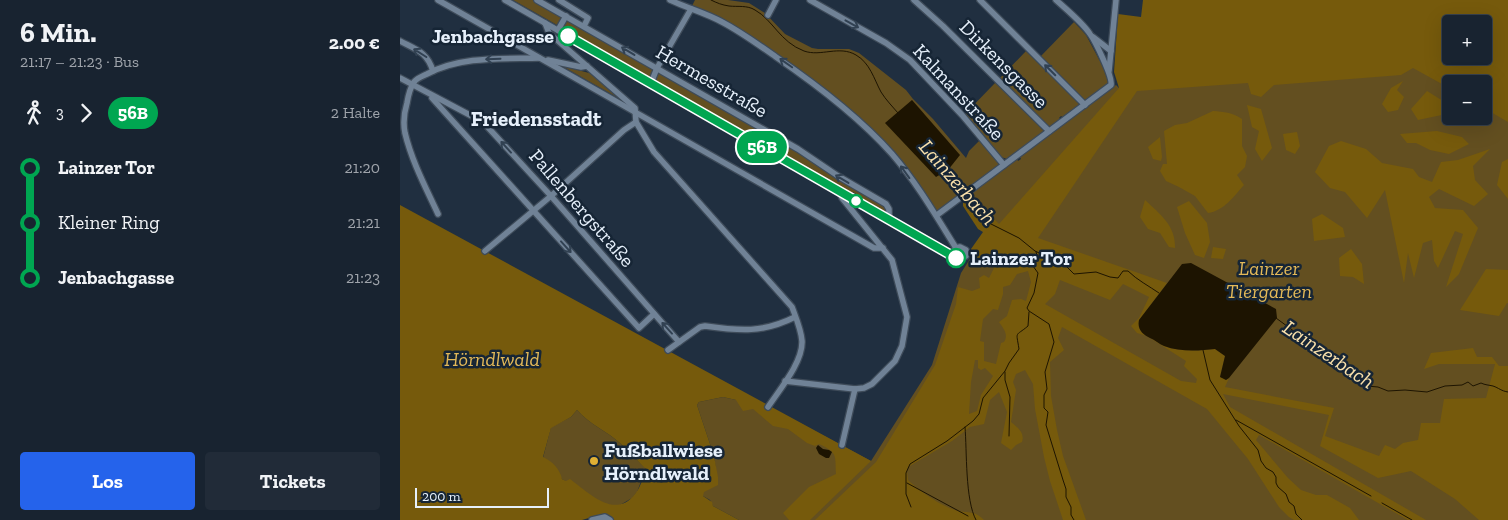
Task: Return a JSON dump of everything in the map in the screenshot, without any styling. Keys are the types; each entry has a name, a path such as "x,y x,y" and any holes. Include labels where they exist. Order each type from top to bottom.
{"street":[{"path":"438,0 874,248 883,248"},
{"name":"Hermesstraße","path":"505,0 948,253"},
{"name":"Hermesstraße","path":"537,0 549,3 566,16 798,149 838,176 886,204 889,209 889,219"},
{"name":"Hermesstraße","path":"559,0 588,18 584,26"},
{"path":"670,0 720,21 742,33 802,74 836,101 894,156 936,214 956,248"},
{"path":"768,15 776,0"},
{"name":"Kalmanstraße","path":"810,0 886,43 910,60 955,108 1004,165"},
{"name":"Dirkensgasse","path":"914,0 943,26 1049,131"},
{"path":"980,0 1085,105"},
{"path":"1056,0 1090,34 1111,51"},
{"path":"1109,73 1116,0"},
{"path":"651,83 657,68 691,9"},
{"path":"558,30 566,16"},
{"path":"545,23 549,33 634,108 636,122 654,152 792,307 801,333 802,343 799,359 768,407"},
{"path":"936,214 963,196 1111,85 1112,81 1109,73 1090,34"},
{"path":"400,42 425,55 430,61 433,71"},
{"path":"438,214 414,164 405,132 404,111 415,80 433,71 456,64 485,59 541,58 581,67 587,66"},
{"name":"Pallenbergstraße","path":"400,78 483,122 551,196 679,342"},
{"path":"426,92 639,328 654,314"},
{"path":"485,251 551,196 624,130 636,122"},
{"path":"785,381 855,389 864,388 872,384 895,361 902,346 907,317 892,260 842,198 840,191"},
{"path":"956,248 963,248 966,250 966,256 956,258 948,253 956,248"},
{"path":"668,350 700,326 738,330 763,329 781,324 795,317"},
{"path":"842,445 855,389"},
{"path":"592,520 605,517 610,520"}],"green space":[{"path":"513,0 534,0 563,18 557,25"},
{"path":"695,0 728,0 749,3 765,13 785,34 812,48 849,49 859,53 906,90 966,158 969,151 980,140 999,162 998,167 938,211 935,210 919,187 846,108 741,31 691,8"},
{"path":"1143,0 1508,0 1508,122 1492,113 1492,75 1442,75 1442,84 1413,68 1401,75 1274,85 1261,97 1251,94 1248,83 1137,91 1038,238 1167,283 1139,320 1139,329 1146,336 1137,333 1131,326 1139,318 1149,297 1123,284 1110,300 1060,280 1055,294 1045,304 1181,381 1196,383 1197,379 1184,366 1186,361 1150,338 1164,346 1176,349 1196,351 1215,349 1225,356 1220,376 1226,380 1229,378 1225,387 1334,408 1325,436 1379,456 1385,445 1395,449 1403,443 1418,440 1421,423 1440,423 1444,399 1486,398 1495,364 1439,364 1424,369 1431,353 1473,348 1477,357 1492,357 1499,366 1508,366 1508,520 1479,520 1455,499 1411,471 1378,478 1320,446 1329,415 1223,394 1230,407 1426,520 1408,520 1259,435 1256,440 1288,478 1301,490 1316,495 1327,495 1350,508 1359,520 1294,520 1279,507 1248,459 1207,409 1062,327 1058,338 1064,350 1050,362 1051,396 1063,456 1086,520 1063,520 1044,457 1035,409 1033,384 1025,370 1016,374 1013,382 1016,390 1011,422 1022,433 1022,442 1011,450 1001,443 1007,412 999,392 990,400 984,424 970,427 952,441 908,467 908,480 924,493 949,508 973,513 984,520 815,520 876,462 935,365 956,304 958,287 972,291 980,288 979,278 984,275 989,278 994,268 974,256 971,249 983,232 978,229 963,206 963,199 971,193 999,224 1119,88 1114,72 1118,14 1141,17","holes":["1028,271 1031,282 1026,301 1021,299 1012,300 1007,316 999,322 1006,336 1004,342 1001,343 996,364 984,361 984,342 980,341 983,319 993,309 998,310 1003,287 1010,285 1017,274","975,360 978,360 978,368 981,370 985,368 993,376 981,395 977,411 969,414 971,382"]},
{"name":"Lainzer Tiergarten","path":"1508,0 1508,520 739,520 713,506 710,500 703,496 703,492 716,470 714,456 697,405 699,402 723,397 736,400 742,392 871,461 932,365 961,273 973,254 998,225 971,193 1017,159 1018,161 1021,159 1020,157 1116,85 1119,88"},
{"path":"567,20 654,68 651,78 563,29"},
{"path":"1074,22 1086,35 1109,78 1108,85 1087,100 1084,100 1040,57"},
{"path":"1027,50 1081,104 1064,118 1061,116 1059,118 1061,120 1049,128 999,79"},
{"path":"562,66 593,74 621,98 620,99"},
{"path":"659,72 799,151 880,202 886,210 883,212 855,196 856,194 853,192 851,194 657,82 656,77"},
{"path":"1403,81 1397,90 1404,97 1398,110 1388,112 1382,104 1391,88"},
{"path":"996,82 1044,130 1044,132 1007,159 1001,157 964,115"},
{"path":"1427,91 1442,100 1442,115 1418,120 1411,109"},
{"path":"1247,105 1261,109 1272,148 1262,161 1255,149 1259,131 1252,127"},
{"path":"1213,111 1224,112 1242,119 1242,146 1247,156 1245,167 1237,175 1244,185 1224,206 1208,213 1195,196 1166,181 1160,171 1163,164 1167,164 1164,131"},
{"path":"1437,131 1462,137 1469,144 1449,154 1430,150 1416,143 1407,143 1400,134"},
{"path":"1297,132 1300,146 1295,154 1286,150 1283,134"},
{"path":"1160,137 1161,161 1153,159 1148,147"},
{"path":"1341,141 1366,149 1382,163 1413,169 1419,177 1432,182 1441,162 1458,160 1490,149 1473,166 1475,180 1488,194 1474,206 1439,189 1429,197 1435,208 1463,210 1478,228 1459,274 1446,287 1463,234 1455,231 1438,268 1434,261 1432,240 1423,243 1414,278 1408,253 1404,283 1385,190 1367,218 1345,192 1330,188 1315,172 1329,146"},
{"path":"1508,159 1508,199 1497,185 1502,162"},
{"path":"1145,200 1170,227 1175,240 1175,248 1169,247 1160,233 1148,229 1140,217"},
{"path":"1189,201 1207,223 1210,242 1204,258 1195,255 1185,233 1177,207"},
{"name":"Hörndlwald","path":"400,205 871,461 810,520 789,520 783,513 809,487 836,474 834,455 830,450 819,444 815,446 807,443 788,429 773,426 753,409 743,411 736,400 723,397 699,402 697,405 714,456 718,477 718,485 704,492 703,496 712,502 713,506 739,520 614,520 603,515 582,520 400,520","holes":["577,410 616,439 646,469 642,482 635,494 619,505 602,501 570,479 566,481 562,479 555,466 543,457 551,428 571,417"]},
{"path":"1322,214 1343,228 1345,237 1314,241 1312,219"},
{"path":"1213,247 1226,249 1223,259 1211,258"},
{"path":"1351,249 1362,264 1364,284 1353,277 1340,276 1339,258"},
{"path":"1486,269 1508,270 1508,303 1499,316 1460,310"},
{"path":"577,410 587,420 616,439 646,468 637,492 632,498 620,505 604,505 562,479 543,458 551,427 571,417"}],"shaded area":[{"path":"912,100 960,155 948,170 936,177 885,123"},
{"path":"1191,263 1276,309 1277,318 1226,380 1220,377 1225,356 1215,349 1189,351 1170,348 1145,335 1139,326 1139,320 1182,264"},
{"path":"818,445 832,452 829,458 819,454 816,448"}],"waterway":[{"name":"Lainzerbach","path":"711,0 729,6 752,8 767,19 789,42 804,51 817,53 843,51 850,52 861,58 874,77 881,92 898,113"},
{"name":"Lainzerbach","path":"948,170 964,191"},
{"name":"Lainzerbach","path":"969,196 980,215 987,222 1019,238 1035,251 1066,266 1074,274 1096,272 1118,278 1123,271 1128,271 1159,293"},
{"path":"1036,252 1038,258 1033,266 1038,273 1034,293 1027,308 1049,324 1054,342 1045,372 1047,389 1044,395 1044,408 1048,412 1046,425 1074,520"},
{"path":"911,507 906,494 906,473 910,464 947,441 979,414 983,398 1005,371 1019,349 1018,334 1028,326 1029,312"},
{"name":"Lainzerbach","path":"1276,318 1317,346 1323,353 1345,366 1367,386 1378,387 1388,391 1427,392 1445,386 1462,385 1468,382 1473,386 1481,383 1508,392"},
{"path":"1203,350 1210,380 1239,426 1258,450 1261,461 1266,468 1273,472 1278,487 1286,494 1289,502 1294,506 1296,514 1302,520"},
{"path":"1005,372 1005,380 1010,397 1009,436"},
{"path":"1236,420 1371,496"},
{"path":"965,427 968,488 972,511 976,520"},
{"path":"907,483 968,516"},
{"path":"1382,503 1412,520"}],"bus line":[{"name":"56B","path":"568,36 956,258"}],"place":[{"name":"Jenbachgasse","path":"568,36"},
{"name":"Lainzer Tor","path":"956,258"},
{"name":"Fußballwiese Hörndlwald","path":"594,461"}],"district":[{"name":"Friedensstadt","path":"536,118"}]}
